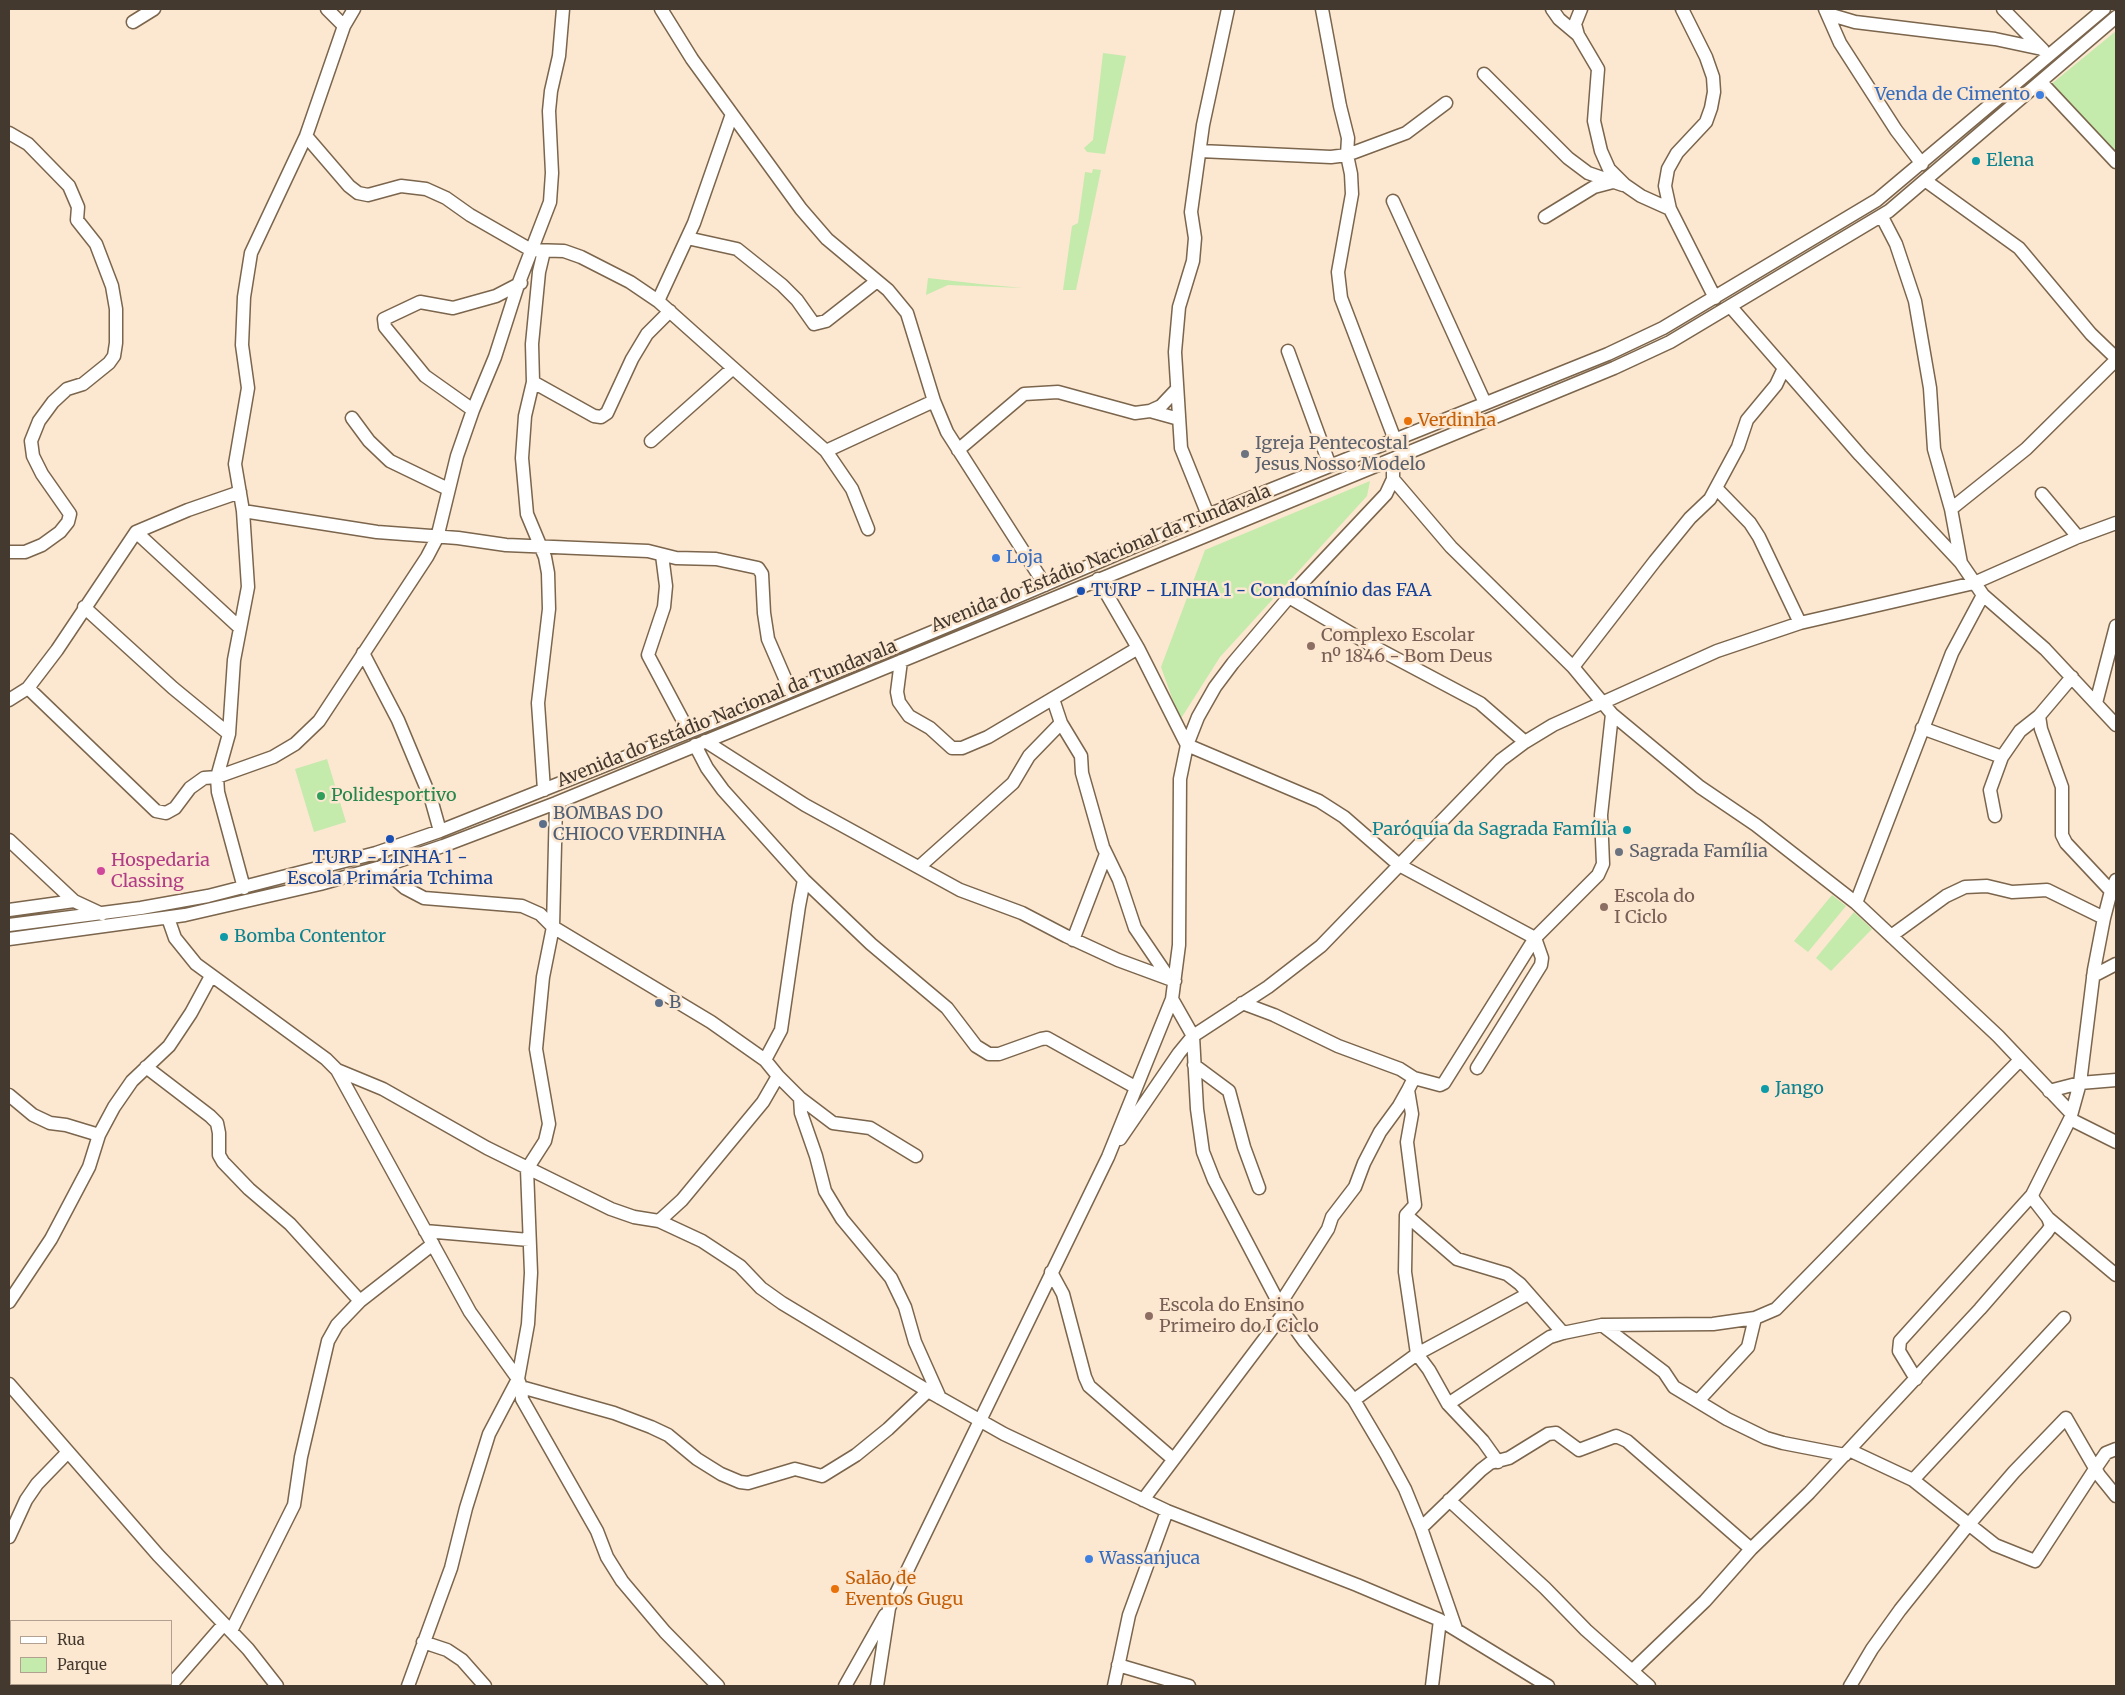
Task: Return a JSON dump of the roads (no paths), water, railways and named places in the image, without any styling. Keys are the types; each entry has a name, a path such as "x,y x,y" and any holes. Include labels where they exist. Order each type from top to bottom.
{"street":[{"path":"134,22 154,9"},
{"path":"327,9 344,26"},
{"path":"244,888 218,792 217,777 229,734 234,660 248,587 243,511 235,464 248,388 242,345 244,297 252,253 306,136 344,26 354,9"},
{"path":"28,688 156,811 166,813 175,808 190,788 204,778 217,777 273,757 295,744 319,721 428,556 437,538 445,510 448,489 473,410 495,357 518,285 537,251 550,202 552,173 549,111 551,91 559,56 563,9"},
{"path":"662,9 692,59 801,209 827,239 888,290 907,313 934,401 947,432 1045,585"},
{"path":"1208,515 1185,462 1181,448 1175,352 1179,307 1193,261 1195,238 1191,212 1200,151 1228,9"},
{"path":"1322,9 1340,106 1348,138 1347,155 1351,174 1352,194 1338,272 1341,298 1395,440"},
{"path":"1552,9 1559,19 1578,35"},
{"path":"1581,9 1577,14 1575,24 1578,35 1598,69 1593,112 1602,151 1609,169 1619,184"},
{"path":"1682,9 1706,57 1713,77 1714,92 1706,122 1677,153 1668,169 1665,186 1670,209 1715,298"},
{"path":"2003,9 2046,53"},
{"name":"Avenida do Estádio Nacional da Tundavala","path":"9,925 102,914 178,902 244,888 376,853 440,831 689,732 1045,585 1208,515 1608,354 1663,328 1877,200 1922,164 2046,53 2104,9"},
{"path":"1826,11 1855,22 1995,39 2046,53"},
{"path":"1826,11 1840,43 1896,130 1922,164"},
{"name":"Avenida do Estádio Nacional da Tundavala","path":"9,939 168,918 258,899 381,867 443,846 556,803 1098,578 1614,368 1670,342 1882,216 1926,181 2116,17"},
{"path":"1484,74 1568,158 1588,174 1619,184 1670,209"},
{"path":"2041,82 2116,162"},
{"path":"1200,151 1331,157 1347,155 1406,133 1446,103"},
{"path":"658,301 687,238 732,114"},
{"path":"9,133 28,144 68,186 78,207 77,220 96,244 112,286 116,309 116,342 114,356 109,363 83,384 67,389 53,402 39,421 31,441 33,456 42,474 70,514 68,522 60,532 42,545 25,552 9,552"},
{"path":"306,136 349,186 358,193 368,196 401,186 426,189 446,198 470,216 537,251 564,252 581,257 630,282 658,301 826,451 852,489 868,529"},
{"path":"1926,181 2019,248 2091,334 2116,356 2026,449 1951,509"},
{"path":"1546,217 1594,187 1619,184"},
{"path":"1393,201 1484,403"},
{"path":"1882,216 1896,244 1915,301 1930,388 1934,449 1951,509 1961,563"},
{"path":"687,238 730,246 743,253 797,300 814,324 826,321 877,281"},
{"path":"537,251 538,272 532,344 533,382 525,416 522,458 527,514 545,557 548,582 549,609 538,703 544,790"},
{"path":"473,410 425,376 385,327 384,319 420,302 453,308 496,296 538,272"},
{"path":"1730,306 1961,563 1984,595 2045,648 2116,725"},
{"path":"533,382 594,416 601,417 607,413 632,359 647,334 670,311"},
{"path":"1288,351 1330,466"},
{"path":"1573,667 1655,561 1717,489 1747,420 1776,385 1784,368"},
{"path":"652,441 732,369"},
{"path":"958,450 1024,394 1058,392 1135,413 1150,411 1167,402 1178,389"},
{"path":"826,451 934,401"},
{"path":"1150,411 1179,419"},
{"path":"352,418 368,441 390,461 448,489"},
{"path":"845,1686 889,1608 981,1422 1051,1272 1108,1157 1172,999 1172,979 1179,945 1180,779 1187,745 1198,717 1214,688 1289,597 1386,494 1392,479 1393,459"},
{"path":"1392,479 1451,547 1573,667 1604,702 1612,714 1700,787 1756,825 1856,904 1998,1036 2070,1116 2116,1142"},
{"path":"1717,489 1750,523 1800,623"},
{"path":"9,700 28,688 57,650 136,532 188,510 240,492"},
{"path":"2042,494 2078,537"},
{"path":"243,511 377,532 437,538 458,538 540,547 648,551 662,555 716,559 760,570 768,639 790,690"},
{"path":"1108,1157 1179,1053 1193,1036 1268,987 1321,946 1501,760 1525,742 1553,725 1717,651 1800,623 1974,583 2078,537 2116,523"},
{"path":"136,532 240,628"},
{"path":"662,555 666,586 664,608 648,655 689,732"},
{"path":"1098,578 1138,648 1187,745 1318,801 1344,817 1399,866 1535,938 1542,958 1541,965 1477,1068"},
{"path":"1856,904 1952,653 1984,595"},
{"path":"1289,597 1369,644 1480,703 1525,742"},
{"path":"84,607 173,688 229,734"},
{"path":"2096,703 2116,626"},
{"path":"901,661 897,692 899,702 910,716 930,728 952,748 962,748 988,737 1138,648"},
{"path":"363,653 398,720 431,799 440,831"},
{"path":"1995,816 1990,790 2002,757 2020,731 2039,716 2072,677"},
{"path":"1052,699 1061,723 1081,756 1082,773 1106,854 1118,880 1135,928 1172,979"},
{"path":"1242,1003 1274,1015 1338,1046 1400,1069 1414,1078 1440,1085 1444,1082 1535,938 1598,875 1603,864 1601,815 1612,714"},
{"path":"1916,1379 1899,1351 1900,1341 2032,1195 2070,1116 2080,1083 2093,976 2104,918 2114,885 2066,843 2062,835 2062,787 2041,729 2039,716"},
{"path":"919,867 1013,783 1029,756 1061,723"},
{"path":"1922,728 2002,757"},
{"path":"700,743 805,805 960,890 1022,913 1118,960 1172,979"},
{"path":"700,743 707,768 723,790 804,880 871,944 947,1008 976,1046 989,1054 999,1054 1047,1038 1135,1087"},
{"path":"556,803 553,927 544,977 536,1049 549,1124 545,1141 527,1169 531,1273 528,1324 520,1383 522,1399 592,1522 607,1557 622,1581 665,1632 718,1686"},
{"path":"9,840 74,901 102,914"},
{"path":"1074,940 1106,854"},
{"path":"381,867 405,888 424,898 522,906 540,914 553,927 711,1022 765,1060 800,1098 833,1123 870,1128 916,1156"},
{"path":"765,1060 782,1030 804,880"},
{"path":"1891,936 1946,896 1965,888 1987,886 2020,892 2047,890 2104,918"},
{"path":"9,910 74,901"},
{"path":"168,918 175,938 184,951 212,976 326,1059 337,1070 470,1312 520,1383 651,1427 668,1435 697,1459 721,1474 740,1482 748,1482 795,1469 822,1476 856,1455 875,1440 928,1391"},
{"path":"2093,976 2116,964"},
{"path":"9,1302 51,1239 89,1167 99,1135 114,1107 132,1081 169,1046 212,976"},
{"path":"1172,999 1193,1036 1203,1152 1214,1180 1282,1308 1305,1342 1354,1400 1405,1489 1422,1528 1456,1629"},
{"path":"1448,1404 1550,1337 1563,1333 1602,1325 1713,1324 1755,1318 1776,1309 2019,1061"},
{"path":"1194,1065 1229,1092 1244,1147 1259,1188"},
{"path":"146,1067 210,1116 216,1124 219,1133 219,1155 223,1162 249,1189 290,1224 360,1301"},
{"path":"337,1070 383,1089 527,1169 611,1209 634,1217 659,1221 702,1241 740,1266 761,1288 782,1303 981,1422 1167,1511 1357,1585 1440,1620 1548,1686"},
{"path":"659,1221 682,1200 763,1102 778,1076"},
{"path":"1143,1500 1282,1308 1328,1229 1332,1217 1355,1187 1364,1163 1380,1132 1400,1106 1414,1078"},
{"path":"2049,1091 2080,1083 2116,1080"},
{"path":"1408,1090 1412,1114 1407,1142 1415,1205 1406,1214 1405,1272 1417,1354 1429,1370 1448,1404 1483,1441 1498,1462"},
{"path":"9,1096 33,1115 50,1124 66,1125 99,1135"},
{"path":"800,1098 800,1113 816,1156 825,1191 842,1219 891,1278 905,1307 915,1342 940,1398"},
{"path":"1633,1670 1705,1601 1751,1549 1847,1453 1916,1379 2047,1232 2051,1226 2048,1218 2032,1195"},
{"path":"1406,1214 1457,1259 1507,1274 1520,1284 1563,1333"},
{"path":"2048,1218 2116,1276"},
{"path":"425,1231 529,1240"},
{"path":"172,1684 228,1628 294,1505 301,1457 328,1341 338,1325 360,1301 432,1244"},
{"path":"1051,1272 1063,1294 1089,1386 1173,1459"},
{"path":"1354,1400 1417,1354 1528,1294"},
{"path":"1700,1400 1748,1347 1755,1318"},
{"path":"1913,1480 2064,1318"},
{"path":"1602,1325 1664,1372 1674,1387 1700,1400 1718,1414 1766,1438 1847,1453 1913,1480 1995,1545 2035,1560 2106,1453 2116,1449"},
{"path":"408,1686 451,1568 466,1508 489,1434 520,1383"},
{"path":"9,1384 67,1453 248,1649 277,1686"},
{"path":"1850,1686 1872,1649 1900,1610 2014,1472 2066,1418 2095,1469 2116,1496"},
{"path":"1422,1528 1481,1470 1509,1458 1548,1434 1556,1433 1579,1450 1616,1436 1627,1441 1751,1549"},
{"path":"9,1537 26,1500 37,1484 67,1453"},
{"path":"1449,1500 1545,1588 1586,1630 1650,1686"},
{"path":"1114,1686 1129,1615 1167,1511"},
{"path":"876,1686 889,1608"},
{"path":"1432,1686 1440,1620"},
{"path":"423,1642 447,1650 462,1660 485,1686"},
{"path":"1118,1665 1189,1686"}],"place":[{"name":"Venda de Cimento","path":"2040,95"},
{"name":"Elena","path":"1976,161"},
{"name":"Verdinha","path":"1408,421"},
{"name":"Igreja Pentecostal Jesus Nosso Modelo","path":"1245,454"},
{"name":"Loja","path":"996,558"},
{"name":"TURP - LINHA 1 - Condomínio das FAA","path":"1081,591"},
{"name":"Complexo Escolar nº 1846 - Bom Deus","path":"1311,646"},
{"name":"Polidesportivo","path":"321,796"},
{"name":"BOMBAS DO CHIOCO VERDINHA","path":"543,824"},
{"name":"Paróquia da Sagrada Família","path":"1627,830"},
{"name":"TURP - LINHA 1 - Escola Primária Tchima","path":"390,839"},
{"name":"Sagrada Família","path":"1619,852"},
{"name":"Hospedaria Classing","path":"101,871"},
{"name":"Escola do I Ciclo","path":"1604,907"},
{"name":"Bomba Contentor","path":"224,937"},
{"name":"B","path":"659,1003"},
{"name":"Jango","path":"1765,1089"},
{"name":"Escola do Ensino Primeiro do I Ciclo","path":"1149,1316"},
{"name":"Wassanjuca","path":"1089,1559"},
{"name":"Salão de Eventos Gugu","path":"835,1589"}]}
